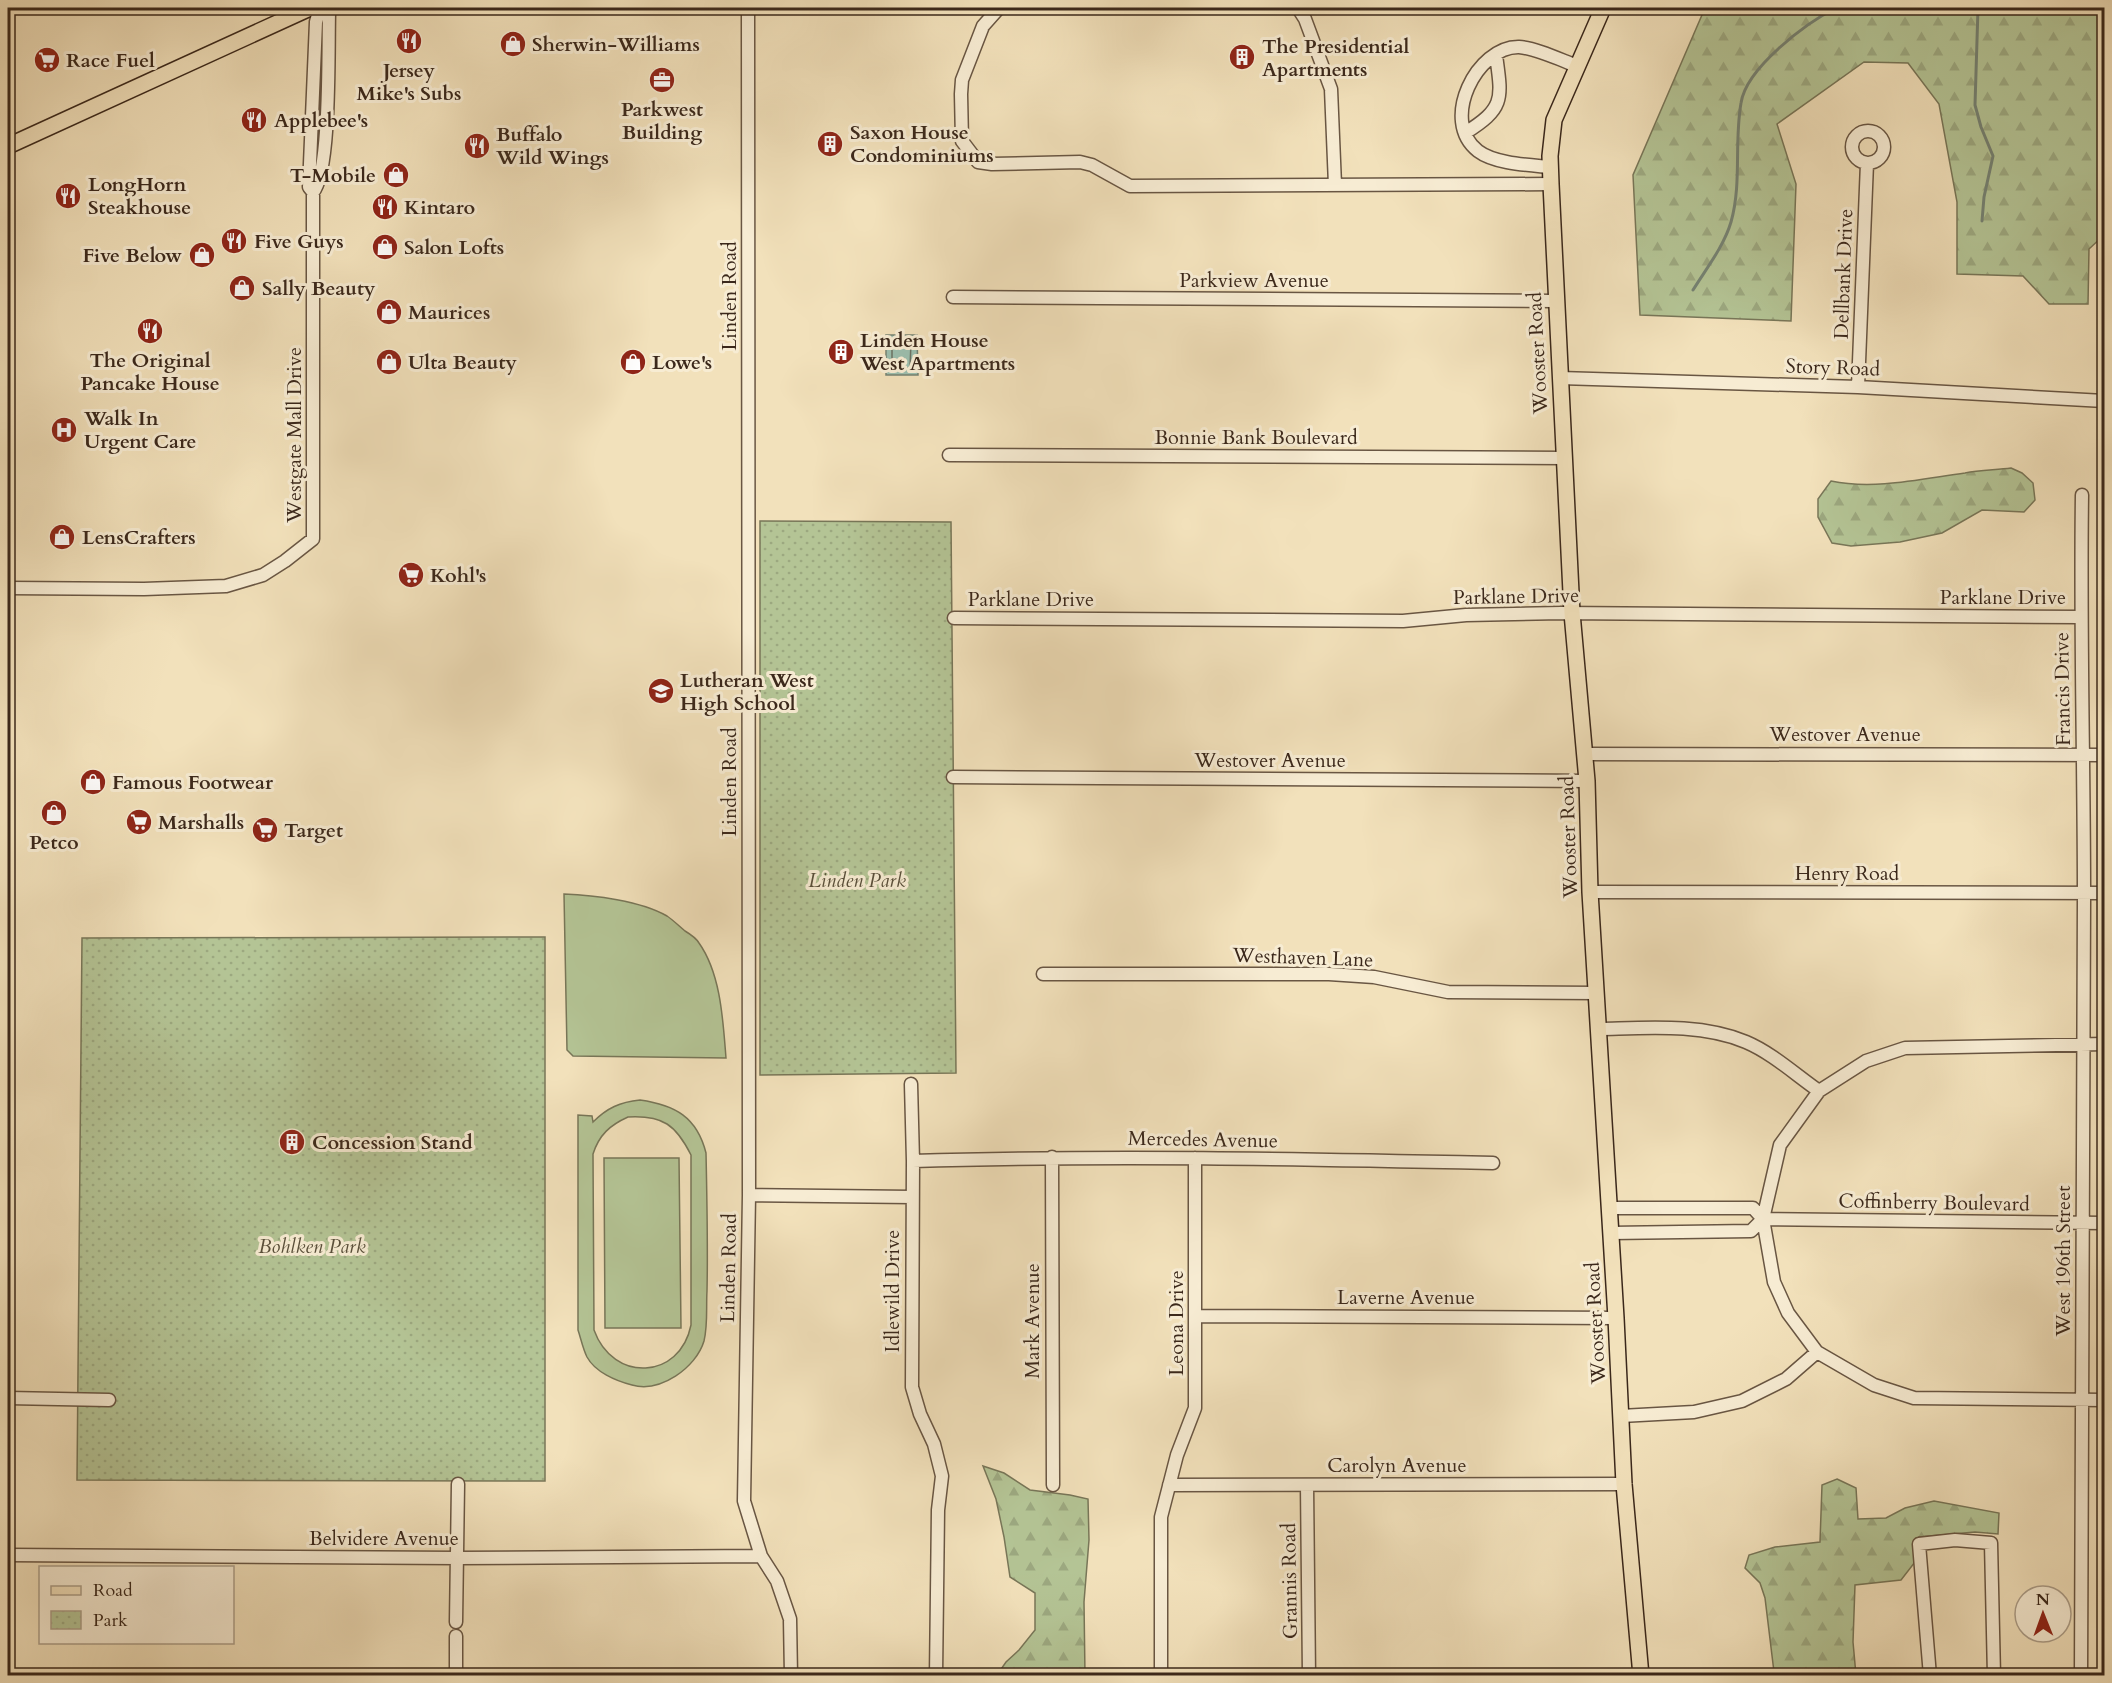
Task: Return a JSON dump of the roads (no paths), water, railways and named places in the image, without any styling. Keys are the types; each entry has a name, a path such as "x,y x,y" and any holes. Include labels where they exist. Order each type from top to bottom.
{"main road":[{"path":"8,146 318,8"},
{"name":"Wooster Road","path":"1603,8 1554,120 1550,167 1572,613 1587,781 1590,892 1624,1484 1641,1676"}],"street":[{"name":"Westgate Mall Drive","path":"8,588 144,589 226,586 268,572 313,539 313,192 309,188 312,89 318,8"},
{"name":"Linden Road","path":"748,8 749,1195 744,1501 761,1556 777,1581 790,1619 791,1676"},
{"path":"999,8 982,26 961,86 962,141 978,162 992,164 1080,162 1092,165 1130,186 1551,184"},
{"path":"1298,8 1305,19 1331,88 1335,185"},
{"path":"1550,167 1516,163 1479,152 1461,124 1466,90 1483,64 1510,48 1527,48 1576,66"},
{"path":"1465,133 1491,115 1497,105 1500,88 1496,55"},
{"name":"Dellbank Drive","path":"1858,387 1867,163"},
{"name":"Parkview Avenue","path":"953,297 1555,301"},
{"name":"Story Road","path":"1560,378 1858,387 2104,401"},
{"name":"Bonnie Bank Boulevard","path":"949,455 1564,458"},
{"name":"Francis Drive","path":"2082,495 2080,617 2084,847"},
{"name":"Parklane Drive","path":"954,618 1403,621 1466,615 1572,613 2080,617"},
{"name":"Westover Avenue","path":"1585,754 2104,755"},
{"name":"Westover Avenue","path":"953,777 1587,781"},
{"name":"West 196th Street","path":"2081,1676 2084,847"},
{"name":"Henry Road","path":"1590,892 2104,893"},
{"name":"Westhaven Lane","path":"1043,974 1329,974 1374,977 1448,992 1597,993"},
{"path":"1599,1029 1687,1030 1717,1033 1747,1042 1819,1091"},
{"path":"2104,1044 1905,1047 1866,1061 1819,1091 1780,1145 1763,1219 1774,1282 1788,1313 1817,1352 1874,1385 1914,1398 2104,1400"},
{"name":"Idlewild Drive","path":"911,1084 912,1387 920,1414 934,1444 942,1476 936,1676"},
{"name":"Mercedes Avenue","path":"913,1161 1052,1157 1493,1163"},
{"name":"Mark Avenue","path":"1052,1157 1053,1485"},
{"name":"Leona Drive","path":"1161,1676 1161,1517 1177,1455 1195,1408 1195,1158"},
{"path":"749,1195 912,1197"},
{"name":"Coffinberry Boulevard","path":"1609,1208 1753,1208 1763,1219"},
{"name":"Coffinberry Boulevard","path":"1611,1233 1751,1230 1763,1219 2104,1223"},
{"name":"Laverne Avenue","path":"1196,1316 1616,1318"},
{"path":"1621,1416 1694,1413 1742,1401 1786,1379 1817,1352"},
{"path":"8,1398 109,1400"},
{"path":"456,1622 458,1484"},
{"name":"Carolyn Avenue","path":"1170,1485 1624,1484"},
{"name":"Grannis Road","path":"1307,1485 1309,1676"},
{"path":"1930,1676 1919,1544 1955,1540 1991,1543 1994,1676"},
{"name":"Belvidere Avenue","path":"8,1555 458,1558 761,1556"},
{"path":"456,1635 456,1676"}],"water":[{"path":"886,335 917,335 918,375 886,375"}],"waterway":[{"path":"1693,290 1719,249 1731,222 1736,193 1739,118 1745,89 1765,62 1779,48 1809,24 1836,8"},
{"path":"1978,8 1975,105 1993,156 1984,197 1982,221"}],"place":[{"name":"Jersey Mike's Subs","path":"409,41"},
{"name":"Sherwin-Williams","path":"513,44"},
{"name":"The Presidential Apartments","path":"1242,57"},
{"name":"Race Fuel","path":"47,60"},
{"name":"Parkwest Building","path":"662,80"},
{"name":"Applebee's","path":"254,120"},
{"name":"Saxon House Condominiums","path":"830,144"},
{"name":"Buffalo Wild Wings","path":"477,146"},
{"name":"T-Mobile","path":"396,175"},
{"name":"LongHorn Steakhouse","path":"68,196"},
{"name":"Kintaro","path":"385,207"},
{"name":"Five Guys","path":"234,241"},
{"name":"Salon Lofts","path":"385,247"},
{"name":"Five Below","path":"202,255"},
{"name":"Sally Beauty","path":"242,288"},
{"name":"Maurices","path":"389,312"},
{"name":"The Original Pancake House","path":"150,331"},
{"name":"Linden House West Apartments","path":"841,352"},
{"name":"Ulta Beauty","path":"389,362"},
{"name":"Lowe's","path":"633,362"},
{"name":"Walk In Urgent Care","path":"64,430"},
{"name":"LensCrafters","path":"62,537"},
{"name":"Kohl's","path":"411,575"},
{"name":"Lutheran West High School","path":"661,691"},
{"name":"Famous Footwear","path":"93,782"},
{"name":"Petco","path":"54,813"},
{"name":"Marshalls","path":"139,822"},
{"name":"Target","path":"265,830"},
{"name":"Concession Stand","path":"292,1142"}],"park label":[{"name":"Linden Park","path":"857,880"},
{"name":"Bohlken Park","path":"312,1246"}]}
